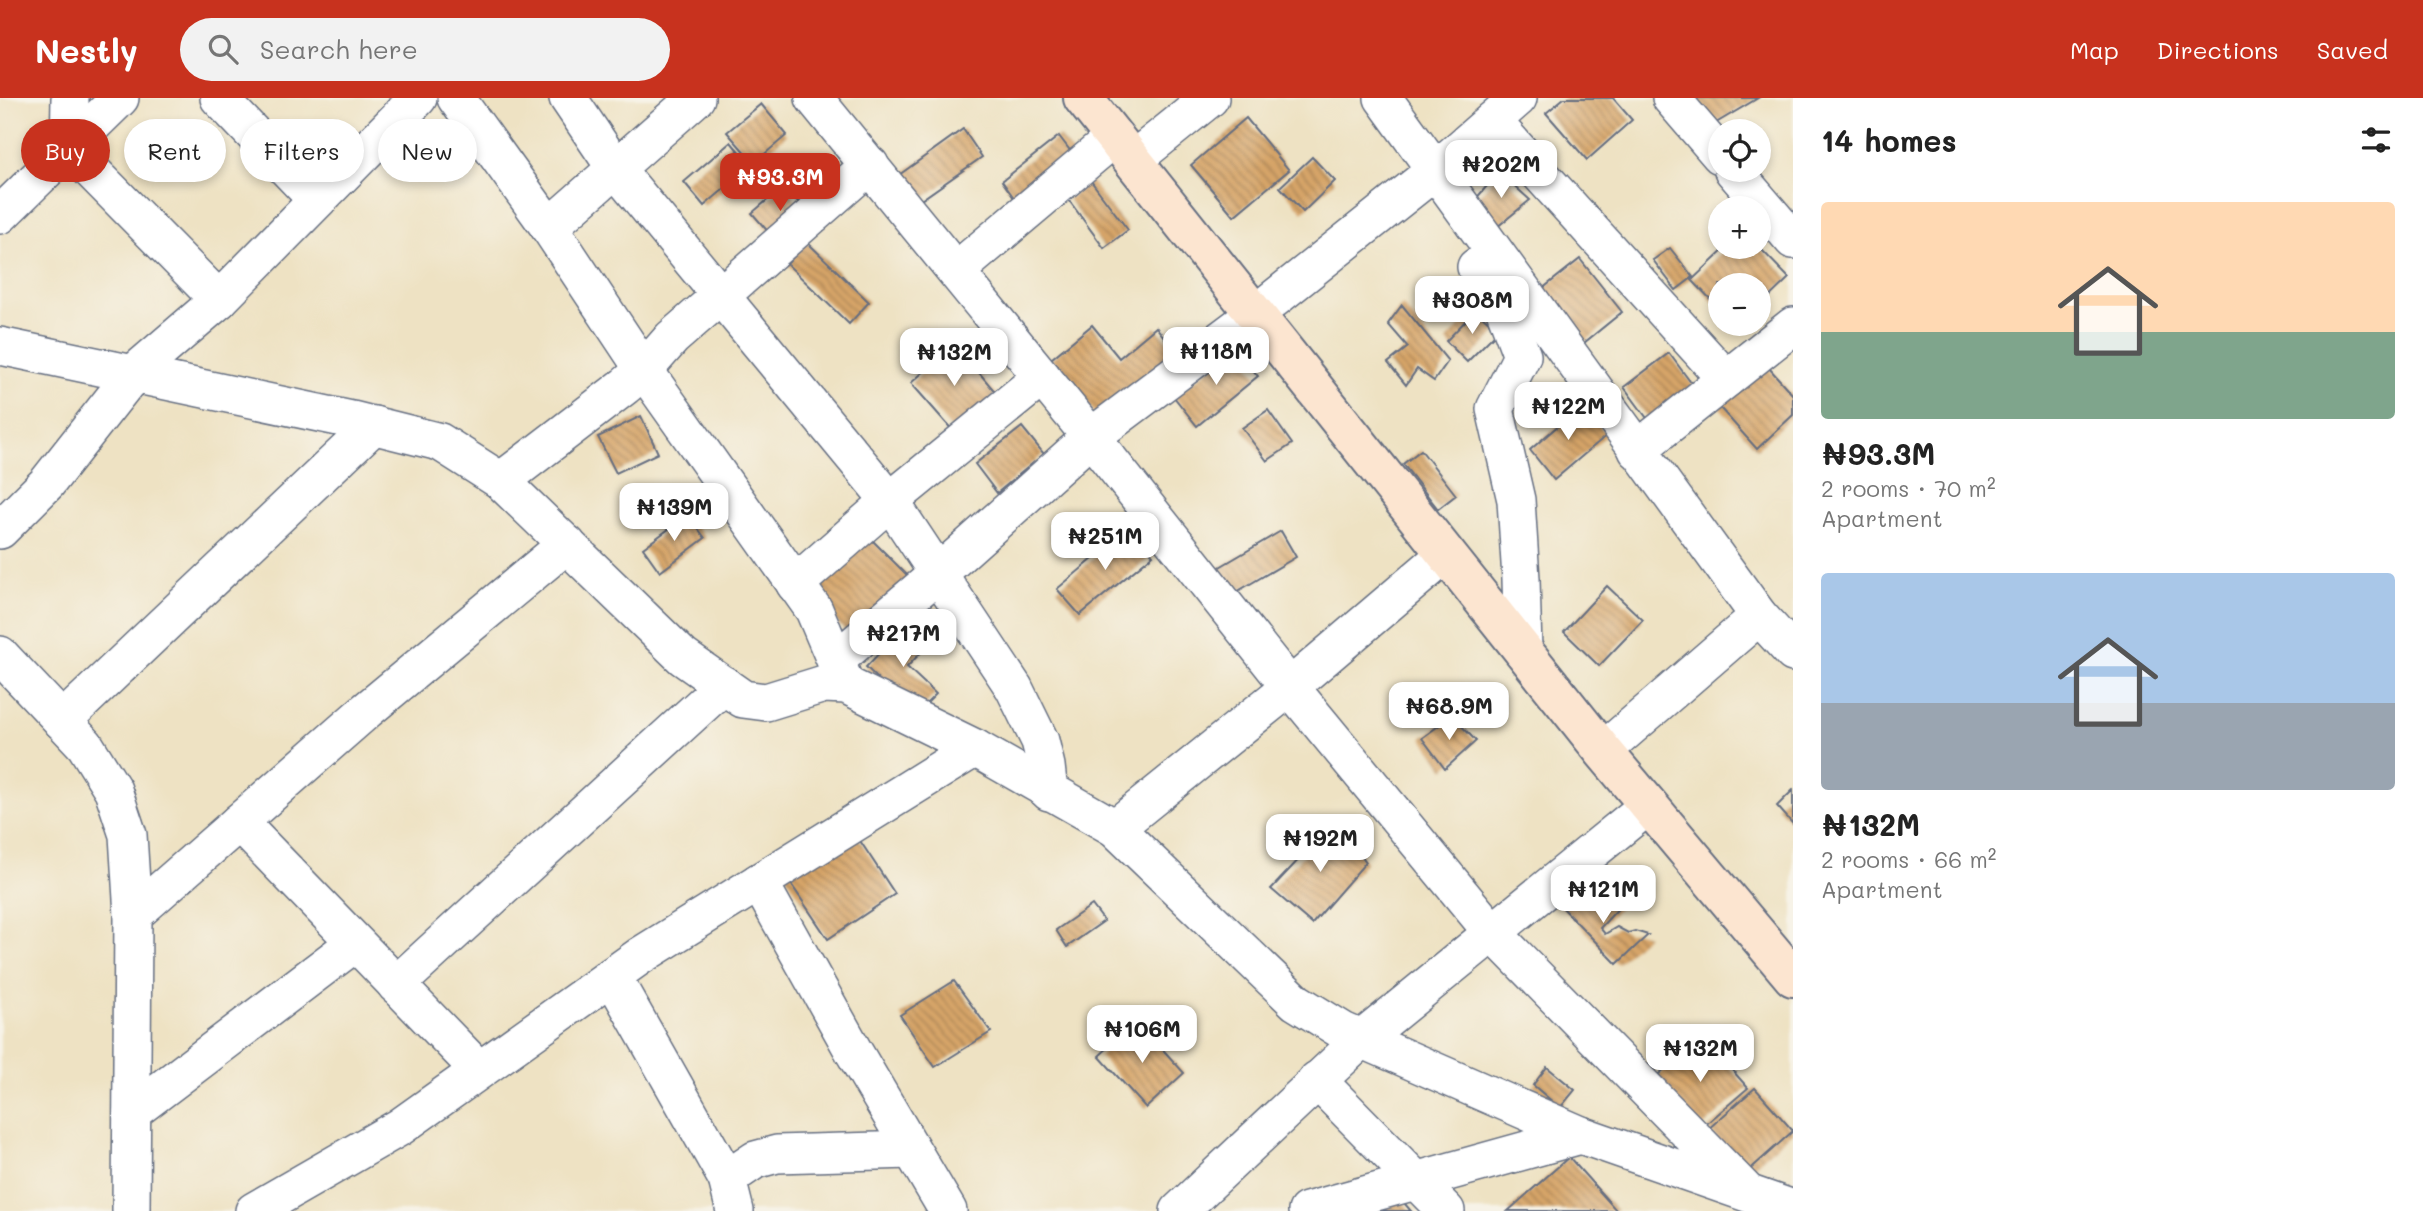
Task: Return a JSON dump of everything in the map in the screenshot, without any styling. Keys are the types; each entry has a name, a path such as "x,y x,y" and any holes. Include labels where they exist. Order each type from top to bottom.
{"street":[{"path":"70,98 70,119"},
{"path":"99,119 120,98"},
{"path":"219,98 317,201"},
{"path":"0,530 47,482 133,374 219,300 418,98"},
{"path":"456,98 549,227 643,370 820,620 841,673 1115,828 1296,1002 1343,1031 1581,1135 1793,1209"},
{"path":"568,98 616,169 890,501 940,572 1014,688 1040,741 1049,792"},
{"path":"549,227 696,98"},
{"path":"814,98 1091,437 1290,687 1492,932 1749,1194"},
{"path":"1083,98 1603,751 1793,977"},
{"path":"956,271 1124,148 1210,98"},
{"path":"1383,98 1431,175 1759,616 1790,645"},
{"path":"1671,98 1708,141"},
{"path":"0,346 374,425 440,442 501,481 683,657 743,699 766,702 824,684 841,673 940,572 1091,437 1255,314 1431,175 1505,110 1727,379"},
{"path":"501,481 643,370 671,338 870,165"},
{"path":"1431,175 1442,220 1502,302 1522,356 1495,409 1516,500 1523,651"},
{"path":"0,215 34,182"},
{"path":"103,182 219,300"},
{"path":"1743,182 1793,240"},
{"path":"1637,450 1793,326"},
{"path":"795,584 890,501 1042,377"},
{"path":"62,721 374,425"},
{"path":"133,915 367,710 567,544"},
{"path":"1115,828 1290,687 1445,555"},
{"path":"1603,751 1759,616"},
{"path":"0,655 85,745 113,790 128,835 133,915 131,1211"},
{"path":"396,985 724,685"},
{"path":"254,1211 400,1127 612,976 975,748"},
{"path":"1179,1211 1362,1039 1649,805"},
{"path":"239,822 479,1070"},
{"path":"759,882 948,1211"},
{"path":"132,1112 355,943"},
{"path":"612,976 731,1195 755,1160 777,1154 911,1150"},
{"path":"1317,1080 1446,1211"},
{"path":"1307,1211 1581,1135"}],"building":[{"path":"1564,98 1613,98 1632,120 1587,160 1546,113"},
{"path":"1694,98 1758,98 1723,119 1708,121"},
{"path":"761,104 787,135 754,163 727,132"},
{"path":"1246,118 1289,170 1234,216 1191,165"},
{"path":"963,129 982,157 918,202 899,175"},
{"path":"1059,136 1075,157 1017,202 1002,181"},
{"path":"731,142 751,166 704,206 684,182"},
{"path":"1312,157 1335,181 1303,212 1280,187"},
{"path":"816,158 837,188 821,200 799,171"},
{"path":"1499,172 1530,200 1497,227 1474,201"},
{"path":"1091,181 1128,230 1104,248 1068,199"},
{"path":"784,186 808,213 776,241 752,213"},
{"path":"807,242 869,302 849,324 787,264"},
{"path":"1670,248 1693,277 1676,290 1653,260"},
{"path":"1580,259 1622,312 1574,351 1532,297"},
{"path":"1714,259 1771,259 1789,278 1771,295 1771,273 1708,273 1708,297 1692,280"},
{"path":"1402,305 1448,361 1434,381 1417,369 1406,385 1388,363 1408,347 1388,324"},
{"path":"1476,310 1498,331 1467,362 1446,341"},
{"path":"1092,325 1119,358 1156,327 1175,351 1097,416 1051,359"},
{"path":"955,344 997,394 954,432 911,383"},
{"path":"1235,348 1258,376 1197,426 1174,397"},
{"path":"1669,353 1700,395 1655,429 1624,387"},
{"path":"1761,359 1793,395 1793,415 1757,449 1712,399"},
{"path":"1582,405 1607,435 1554,480 1530,450"},
{"path":"1268,410 1292,444 1267,461 1242,428"},
{"path":"641,416 658,453 616,473 598,437"},
{"path":"1022,427 1044,454 997,493 975,464"},
{"path":"1421,450 1456,495 1438,509 1403,464"},
{"path":"688,515 705,538 660,572 643,548"},
{"path":"1130,528 1153,555 1080,615 1057,589"},
{"path":"1281,531 1296,557 1233,594 1218,568"},
{"path":"870,538 910,578 851,637 811,596"},
{"path":"1607,586 1643,620 1599,666 1564,632"},
{"path":"909,622 930,643 907,667 936,694 915,715 866,667"},
{"path":"1452,716 1476,741 1445,769 1422,738"},
{"path":"1793,790 1793,824 1777,806"},
{"path":"1336,820 1366,862 1312,924 1271,889"},
{"path":"849,824 895,894 828,939 781,869"},
{"path":"1617,891 1626,900 1600,928 1605,934 1617,927 1628,933 1635,931 1648,935 1617,964 1561,906 1578,892 1598,906"},
{"path":"1092,905 1104,921 1067,947 1056,930"},
{"path":"954,981 991,1032 935,1067 900,1015"},
{"path":"1137,1021 1184,1073 1146,1108 1099,1056"},
{"path":"1702,1036 1748,1088 1697,1132 1651,1081"},
{"path":"1547,1067 1575,1090 1560,1108 1533,1085"},
{"path":"1755,1088 1793,1131 1746,1173 1708,1129"},
{"path":"1569,1157 1617,1211 1508,1211"},
{"path":"1399,1197 1411,1211 1383,1211"}]}
